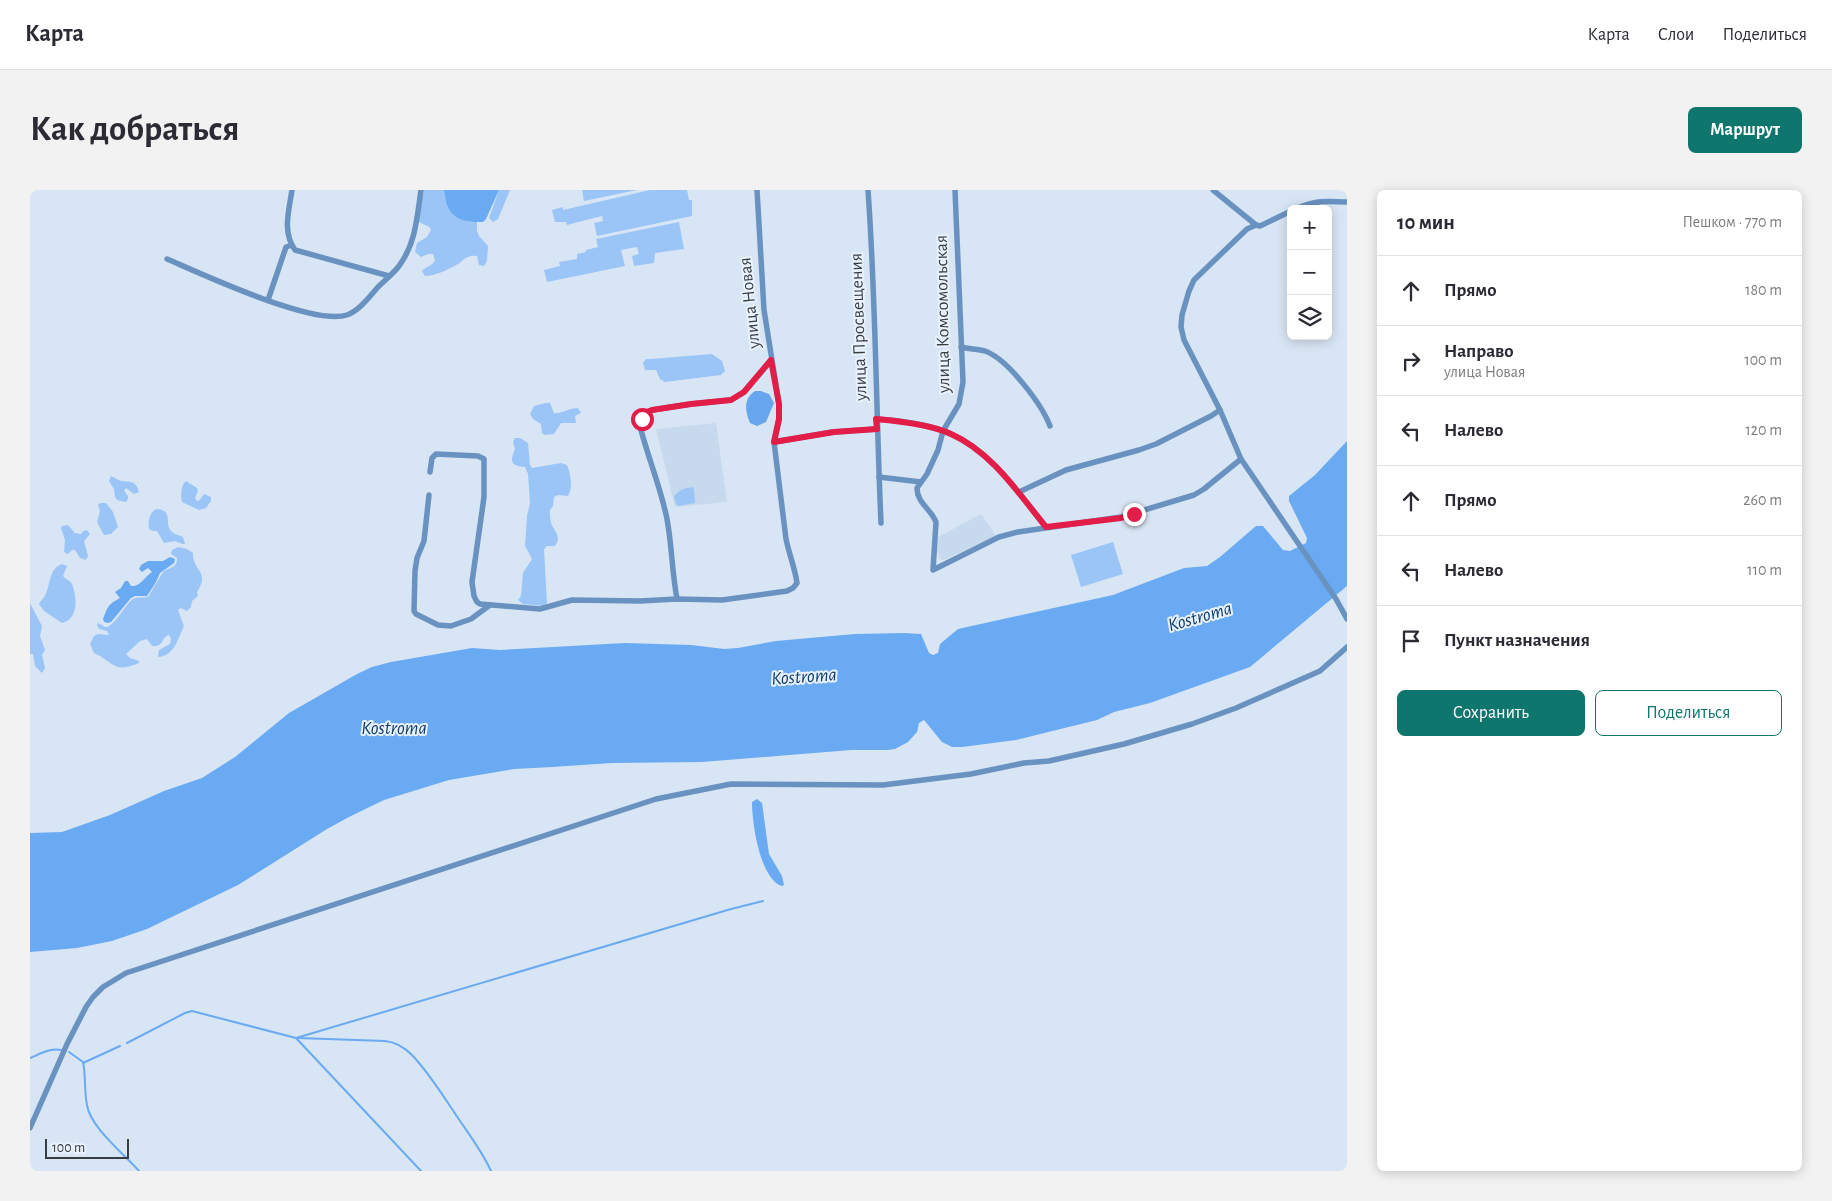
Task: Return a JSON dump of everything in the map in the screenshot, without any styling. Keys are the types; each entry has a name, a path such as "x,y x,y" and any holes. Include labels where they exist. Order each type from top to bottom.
{"street":[{"path":"292,190 287,226 295,250 389,276"},
{"path":"167,260 268,300 327,317 346,316 362,304 404,258 414,235 421,190"},
{"name":"улица Новая","path":"677,599 737,599 781,592 795,586 797,582 795,570 788,552 774,442 779,419 779,404 764,312 757,190"},
{"name":"улица Просвещения","path":"868,190 876,343 876,419 881,523"},
{"name":"улица Комсомольская","path":"921,482 927,474 938,450 943,431 959,404 963,382 956,190"},
{"path":"1213,190 1256,225"},
{"path":"1308,205 1321,201 1347,202"},
{"path":"1287,213 1247,230 1194,280 1182,315 1181,327 1184,340 1220,410 1241,459 1336,599 1347,619"},
{"path":"268,300 284,250 292,245"},
{"path":"962,347 985,352 1010,370 1035,398 1047,417 1050,426"},
{"path":"430,472 432,458 436,454 478,456 484,459 484,497 472,582 476,602 480,604 540,609 572,600 640,601 677,599 672,572 667,521 641,430 642,419 647,412 652,410 731,400 744,392 771,360"},
{"path":"1018,492 1066,470 1156,444 1220,410"},
{"path":"876,419 914,424 951,434 984,455 1018,492 1046,527"},
{"path":"774,442 834,432 877,429"},
{"path":"879,477 921,482 917,488 918,497 936,522 933,570 999,536 1046,527 1121,518 1194,495 1241,459"},
{"path":"429,495 424,541 416,558 414,611 416,614 443,626 463,623 490,605"},
{"path":"30,1128 67,1044 86,1007 103,987 126,973 656,798 731,784 892,784 971,774 1024,763 1049,761 1124,744 1192,724 1320,671 1347,647"}],"shaded area":[{"path":"424,190 444,190 445,200 469,222 477,222 479,236 488,246 487,261 484,266 479,265 477,256 470,256 445,271 425,276 422,271 433,264 435,260 433,254 421,257 415,252 417,243 427,237 431,230 418,220"},
{"path":"499,190 510,190 498,219 493,222 489,218"},
{"path":"582,190 637,190 584,201"},
{"path":"650,190 687,190 689,200 692,200 692,216 597,236 594,223 603,221 602,216 567,225 566,222 555,222 552,210 563,207 563,210"},
{"path":"679,222 684,249 655,253 654,263 634,266 632,256 639,254 637,247 621,250 625,266 547,282 544,270 560,266 559,262 577,259 577,254 598,247 596,239"},
{"path":"712,354 722,361 725,371 721,375 665,382 660,379 656,370 645,370 643,363 646,359"},
{"path":"755,391 769,394 774,403 766,422 757,426 750,423 746,410 748,398"},
{"path":"550,403 554,413 578,408 581,413 575,416 576,423 561,423 554,434 545,435 542,433 541,424 533,419 530,414 534,406"},
{"path":"716,423 727,502 675,507 656,429"},
{"path":"515,438 520,438 528,443 530,465 532,468 561,463 567,465 570,477 571,489 568,496 558,495 554,497 553,506 550,510 551,523 558,540 555,546 547,546 544,549 547,603 544,606 523,604 518,600 521,596 523,573 532,559 525,546 530,503 528,474 525,467 512,462"},
{"path":"111,476 135,484 139,492 134,494 126,488 124,491 128,499 126,502 117,500 114,489 109,481"},
{"path":"186,481 197,488 198,491 195,498 197,501 204,494 211,497 211,501 206,508 199,510 182,502 182,488"},
{"path":"693,487 695,503 678,506 674,497 682,490"},
{"path":"106,503 113,512 118,527 111,534 104,535 97,522 100,511 98,505"},
{"path":"156,509 162,510 167,514 169,528 183,537 185,544 175,541 164,543 157,531 149,529 150,518"},
{"path":"981,514 996,536 944,560 940,559 937,551 938,537"},
{"path":"68,525 75,533 81,534 87,530 90,534 84,541 88,556 86,560 80,558 75,550 68,554 64,552 65,540 61,528"},
{"path":"1113,542 1123,574 1081,587 1071,555"},
{"path":"178,547 193,553 193,559 202,575 202,580 197,592 198,596 192,601 191,607 187,611 181,608 178,610 184,626 178,641 169,653 164,656 158,656 159,650 170,644 171,639 169,635 164,638 161,644 156,646 152,646 147,639 140,641 126,654 130,658 139,661 139,663 130,666 114,666 94,653 90,644 94,636 98,634 109,635 107,631 99,629 98,623 108,627 133,599 149,596 164,571 176,564 177,558 171,554 172,550"},
{"path":"62,564 67,566 63,576 72,584 76,601 71,617 68,621 62,623 44,611 39,604 53,572"},
{"path":"30,603 42,626 40,636 45,650 42,655 45,668 42,673 35,666 33,654 30,654"}],"water":[{"path":"444,190 499,190 486,219 483,222 475,222 461,219 451,212 445,199"},
{"name":"Kostroma","path":"1347,441 1347,586 1250,667 1150,703 1114,712 1097,720 1016,740 952,747 942,742 924,720 919,723 917,732 908,742 895,749 888,750 851,750 702,762 612,763 514,769 449,780 384,800 349,817 238,885 147,929 112,941 77,948 30,952 30,833 62,832 110,815 164,791 202,778 235,757 289,713 372,667 472,648 500,650 625,643 691,645 724,649 776,641 855,634 921,634 929,653 933,655 938,653 940,644 958,629 1113,595 1184,568 1207,566 1256,526 1263,526 1283,550 1290,551 1306,543 1307,538 1289,501 1289,496 1315,475"},
{"path":"170,557 175,559 174,563 160,573 147,596 131,598 111,622 104,622 103,619 108,607 120,598 115,592 121,588 125,581 128,581 131,586 137,585 152,572 148,568 142,572 139,569 141,565 148,561 163,561"},
{"path":"757,799 762,803 769,854 782,876 784,885 782,886 774,881 768,873 759,849 752,802"}],"waterway":[{"path":"296,1038 763,901"},
{"path":"127,1043 192,1011 296,1038 421,1171"},
{"path":"298,1038 385,1041 393,1042 403,1047 418,1062 435,1084 479,1149 491,1171"},
{"path":"83,1063 120,1046"},
{"path":"30,1058 41,1053 61,1050"},
{"path":"69,1052 83,1062 87,1105 94,1122 108,1140 139,1171"}],"route":[{"path":"642,419 644,414 652,410 731,400 744,392 771,360 779,404 779,419 774,442 834,432 877,429 876,419 914,424 951,434 984,455 1018,492 1046,527 1121,518 1134,514"}]}
